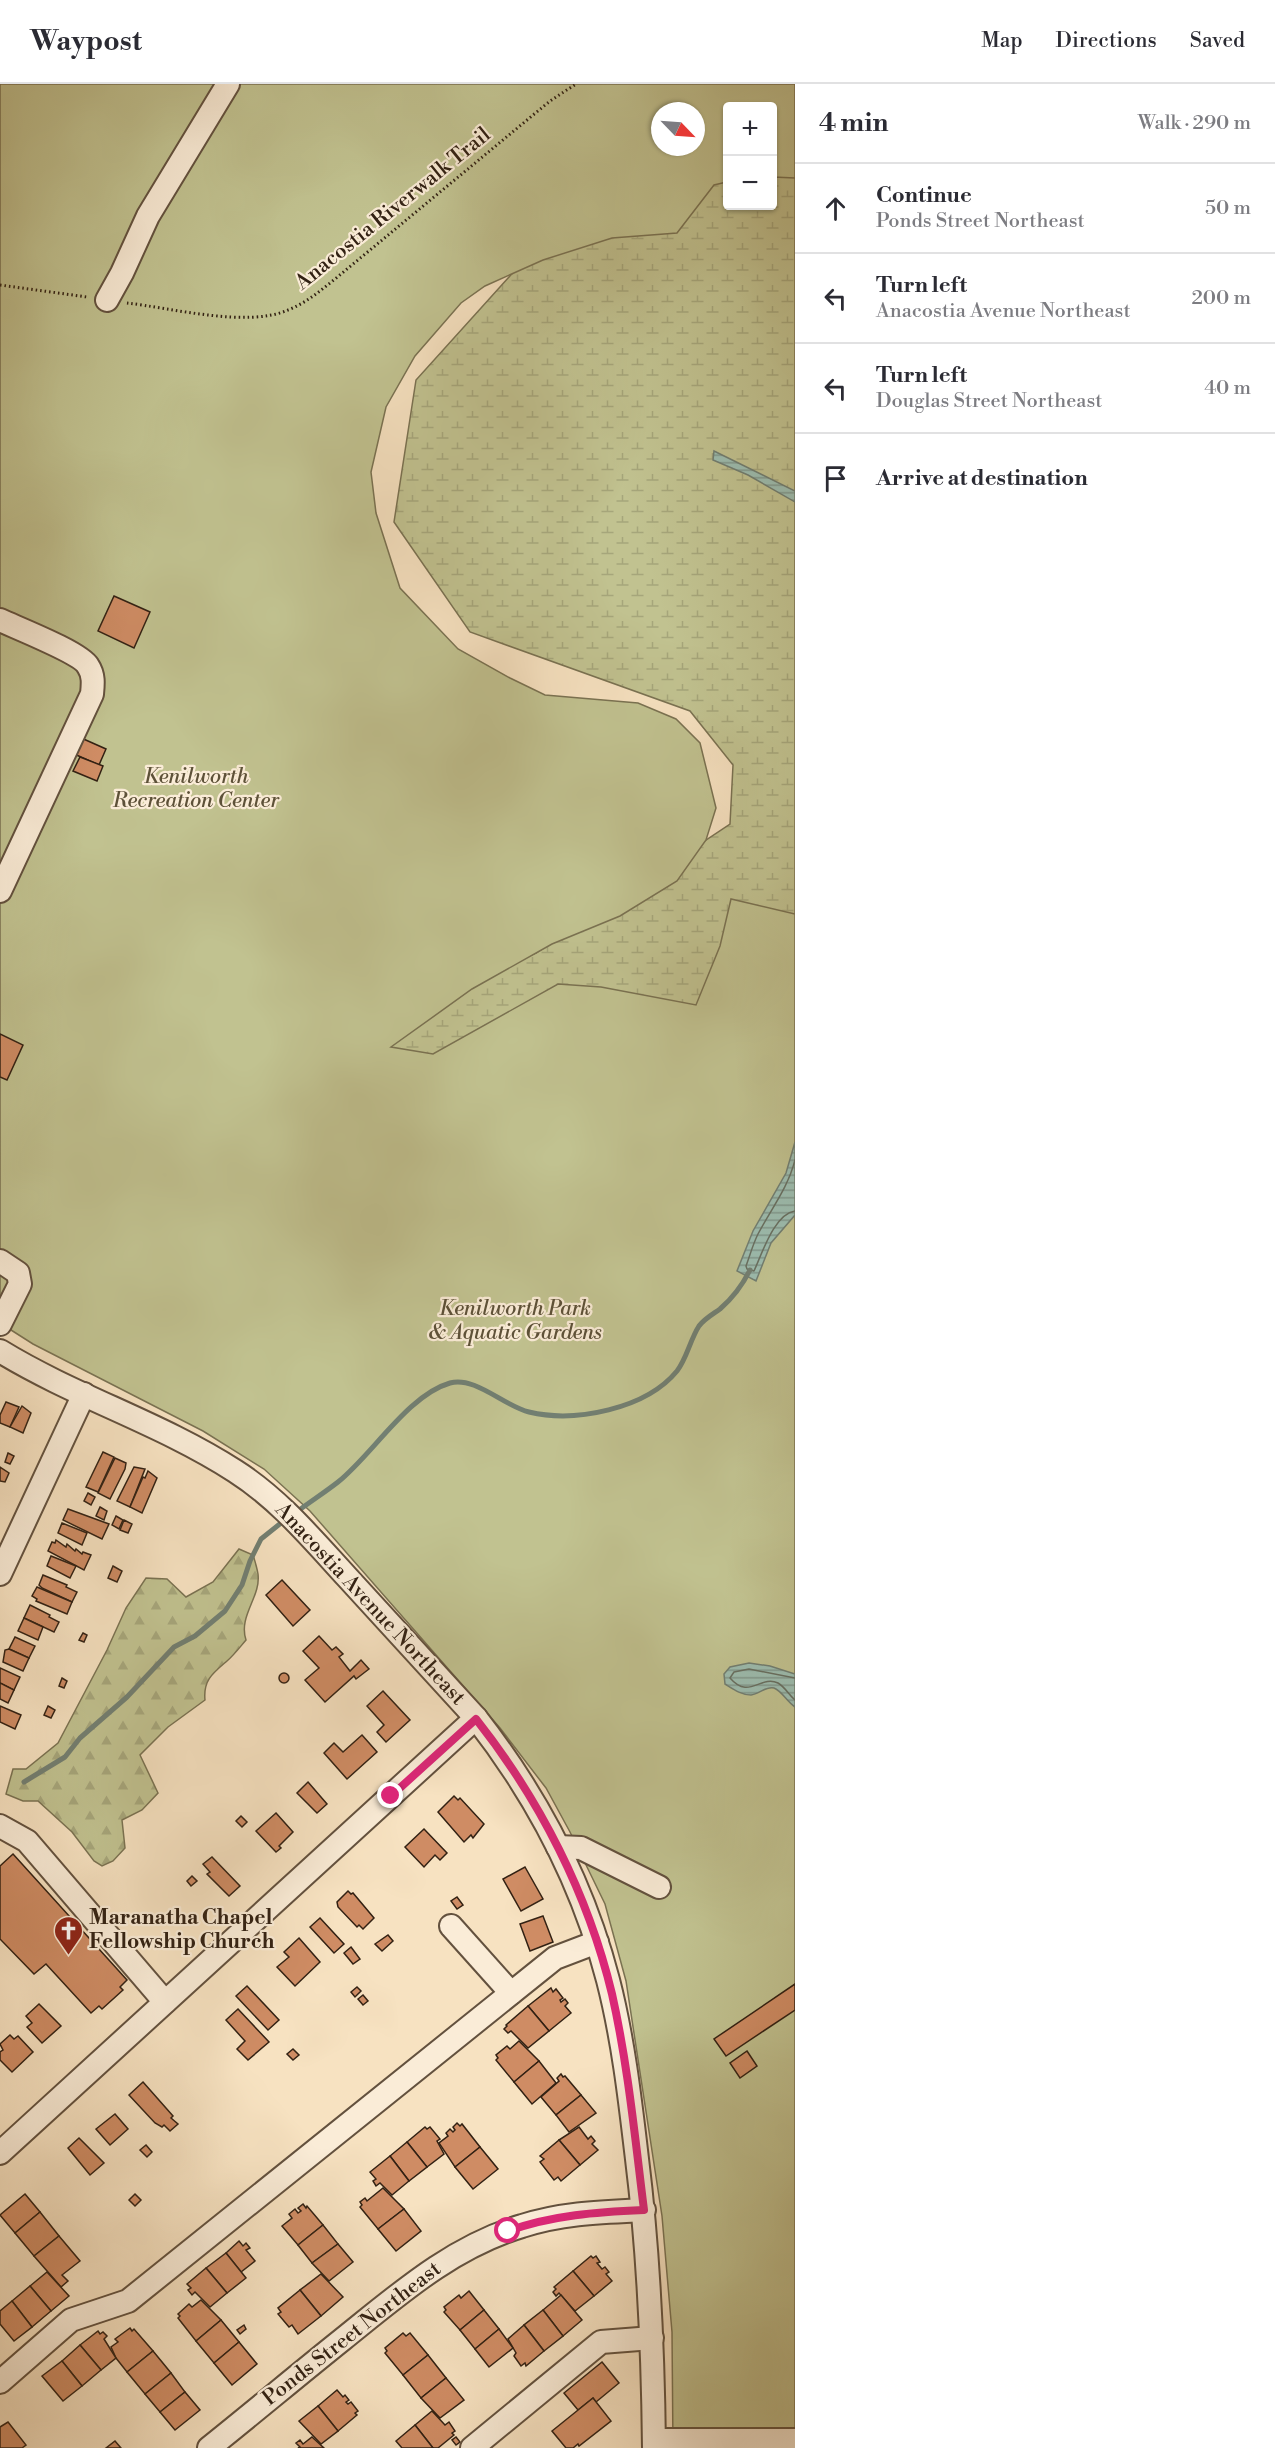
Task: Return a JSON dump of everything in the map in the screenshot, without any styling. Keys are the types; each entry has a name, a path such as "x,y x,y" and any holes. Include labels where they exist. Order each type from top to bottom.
{"street":[{"path":"106,300 122,273 148,216 228,84"},
{"path":"0,620 72,654 87,664 93,677 92,694 0,891"},
{"path":"0,1261 18,1274 20,1284 0,1324"},
{"name":"Anacostia Avenue Northeast","path":"0,1351 217,1459 284,1508 476,1719 514,1769 558,1847 597,1942 620,2032 644,2210 652,2338 654,2444"},
{"path":"0,1574 84,1394"},
{"path":"0,2153 476,1719"},
{"path":"0,1826 27,1841 165,2002"},
{"path":"558,1847 581,1848 659,1887"},
{"path":"452,1926 511,1993"},
{"path":"0,2382 71,2320 128,2301 555,1958 597,1942"},
{"name":"Ponds Street Northeast","path":"209,2448 407,2287 460,2252 508,2231 548,2219 588,2213 644,2210"},
{"path":"472,2448 601,2342 652,2338"},
{"path":"654,2444 795,2440"}],"path":[{"name":"Anacostia Riverwalk Trail","path":"0,285 239,318 264,317 286,311 307,301 550,101 576,84"}],"green space":[{"name":"Kenilworth Park & Aquatic Gardens","path":"0,84 795,84 795,178 777,177 777,102 723,102 723,183 714,185 677,233 612,238 543,260 485,286 461,303 415,356 386,407 371,472 376,513 400,588 458,649 545,695 638,703 676,719 700,743 716,808 706,840 677,881 620,916 552,944 472,989 391,1047 433,1054 558,984 601,987 696,1005 720,946 731,899 795,914 795,2448 673,2448 672,2332 662,2216 626,1981 605,1904 546,1788 500,1728 310,1511 264,1469 203,1431 33,1344 0,1323"},
{"path":"795,154 795,1150 333,1085 433,995 536,953 730,824 733,765 690,711 470,632 394,522 416,380 555,226 723,163 723,210 777,210 777,156"},
{"path":"239,1549 253,1555 258,1574 256,1591 245,1623 246,1640 207,1682 205,1700 168,1727 140,1755 158,1793 142,1810 122,1820 125,1848 113,1861 102,1866 94,1861 72,1832 38,1801 23,1801 6,1794 13,1769 26,1769 58,1743 107,1650 126,1608 146,1578 167,1579 186,1597 213,1582"}],"water":[{"path":"714,451 795,491 795,502 748,475 713,460"},
{"path":"795,1142 795,1215 771,1243 756,1281 737,1271 753,1231 786,1173"},
{"path":"749,1663 770,1666 795,1674 795,1707 774,1688 747,1695 725,1684 724,1674 730,1667"}],"building":[{"path":"114,596 150,612 134,648 98,631"},
{"path":"79,737 106,749 99,765 72,753"},
{"path":"80,757 103,766 97,781 73,771"},
{"path":"0,1034 23,1045 7,1080 0,1077"},
{"path":"6,1402 19,1407 10,1427 0,1423 0,1415"},
{"path":"22,1406 31,1413 23,1433 10,1427"},
{"path":"103,1452 114,1457 98,1492 86,1487"},
{"path":"8,1453 14,1456 10,1464 5,1462"},
{"path":"115,1458 126,1463 110,1499 98,1493"},
{"path":"0,1467 9,1473 5,1482 0,1481"},
{"path":"134,1467 145,1469 130,1507 117,1501"},
{"path":"148,1471 157,1478 142,1513 130,1507"},
{"path":"88,1493 95,1497 91,1505 84,1501"},
{"path":"100,1507 107,1511 104,1520 96,1516"},
{"path":"68,1509 109,1524 102,1539 63,1520"},
{"path":"116,1516 123,1520 119,1529 112,1525"},
{"path":"124,1520 132,1524 128,1533 120,1530"},
{"path":"62,1523 87,1533 82,1545 58,1533"},
{"path":"56,1540 82,1554 83,1552 91,1555 84,1570 48,1551 52,1542 55,1543"},
{"path":"51,1556 76,1566 70,1578 47,1566"},
{"path":"113,1566 122,1571 117,1582 108,1578"},
{"path":"43,1575 77,1592 72,1602 42,1588 39,1585"},
{"path":"282,1580 310,1610 293,1626 266,1595"},
{"path":"37,1587 72,1602 67,1614 36,1601 37,1599 32,1596"},
{"path":"30,1605 59,1622 54,1632 24,1618"},
{"path":"24,1618 43,1627 38,1640 18,1631"},
{"path":"83,1633 87,1635 84,1642 79,1640"},
{"path":"319,1636 332,1650 336,1647 343,1654 339,1657 350,1671 361,1660 369,1669 356,1679 354,1676 325,1702 305,1680 319,1668 303,1651"},
{"path":"15,1637 35,1646 29,1658 9,1649"},
{"path":"9,1649 29,1658 23,1671 3,1662 5,1650"},
{"path":"0,1668 20,1677 14,1690 0,1683"},
{"path":"284,1673 288,1674 288,1682 284,1683 280,1682 279,1678 280,1674"},
{"path":"62,1678 67,1681 64,1688 59,1686"},
{"path":"0,1683 14,1690 8,1703 0,1699"},
{"path":"383,1691 410,1720 386,1742 377,1732 384,1725 367,1706"},
{"path":"0,1706 21,1715 15,1729 0,1722"},
{"path":"48,1706 55,1710 51,1718 44,1715"},
{"path":"362,1735 377,1752 347,1779 324,1753 334,1743 343,1752"},
{"path":"308,1782 327,1804 317,1813 297,1793"},
{"path":"454,1796 458,1800 460,1798 484,1824 473,1838 471,1835 464,1842 438,1812"},
{"path":"276,1813 293,1832 276,1852 256,1831"},
{"path":"241,1816 247,1822 242,1827 236,1821"},
{"path":"424,1829 447,1853 440,1860 435,1855 424,1867 405,1847"},
{"path":"13,1854 127,1980 120,1987 123,1990 102,2009 99,2006 91,2013 46,1964 34,1974 0,1939 0,1866"},
{"path":"212,1857 240,1886 229,1896 207,1874 210,1872 203,1864"},
{"path":"525,1867 543,1899 521,1911 503,1879"},
{"path":"192,1876 197,1881 191,1886 187,1881"},
{"path":"348,1891 353,1893 374,1918 363,1929 359,1925 357,1927 338,1907 337,1902"},
{"path":"457,1897 463,1905 457,1909 451,1901"},
{"path":"543,1916 553,1942 530,1951 520,1924"},
{"path":"320,1918 344,1944 334,1953 310,1927"},
{"path":"388,1935 393,1941 382,1951 375,1944"},
{"path":"299,1938 320,1962 295,1986 277,1967 289,1957 284,1952"},
{"path":"351,1947 360,1959 353,1964 344,1953"},
{"path":"795,1984 795,2010 726,2056 714,2039"},
{"path":"247,1986 279,2020 268,2030 236,1996"},
{"path":"357,1987 361,1991 355,1997 351,1992"},
{"path":"551,1988 553,1992 556,1989 563,1998 561,2002 565,1999 568,2003 565,2006 571,2013 549,2031 528,2006"},
{"path":"363,1995 368,2001 363,2005 358,1999"},
{"path":"39,2004 61,2026 42,2043 27,2027 32,2023 26,2016"},
{"path":"528,2006 549,2031 528,2048 511,2031 508,2033 504,2029"},
{"path":"238,2009 269,2042 248,2060 237,2049 245,2041 226,2020"},
{"path":"10,2035 14,2039 18,2036 33,2052 12,2072 0,2060 0,2052 3,2050 0,2044"},
{"path":"519,2041 539,2061 514,2082 496,2060 498,2058 496,2055 507,2046 510,2049"},
{"path":"293,2049 299,2055 293,2060 287,2054"},
{"path":"747,2051 757,2066 740,2078 730,2063"},
{"path":"539,2061 556,2083 532,2104 514,2082"},
{"path":"561,2074 581,2095 556,2115 541,2097 559,2081 557,2078"},
{"path":"143,2082 178,2124 170,2131 164,2125 162,2127 155,2123 129,2095"},
{"path":"581,2095 596,2113 569,2132 556,2115"},
{"path":"115,2114 128,2129 110,2145 96,2129"},
{"path":"457,2123 460,2126 462,2124 480,2147 455,2167 439,2143 448,2136 446,2133 450,2129 453,2132 455,2130 453,2127"},
{"path":"425,2127 427,2129 430,2127 440,2139 437,2141 444,2154 427,2167 407,2142"},
{"path":"579,2127 588,2139 591,2136 595,2141 592,2144 598,2150 580,2165 559,2140"},
{"path":"79,2138 104,2163 90,2175 68,2148"},
{"path":"559,2140 580,2165 561,2181 558,2177 554,2180 540,2162 544,2159 540,2156"},
{"path":"407,2142 427,2167 409,2181 390,2156"},
{"path":"146,2145 152,2152 147,2157 140,2150"},
{"path":"480,2147 498,2169 473,2189 455,2167"},
{"path":"390,2156 409,2181 392,2195 380,2183 376,2186 373,2181 376,2179 370,2172"},
{"path":"383,2188 404,2209 378,2229 360,2207 362,2205 360,2202 365,2198 367,2201"},
{"path":"25,2194 40,2212 15,2233 0,2215"},
{"path":"135,2194 141,2200 135,2206 129,2200"},
{"path":"303,2204 323,2225 298,2245 282,2226 292,2218 289,2214 295,2209 298,2213 301,2211 298,2208"},
{"path":"404,2209 421,2231 396,2251 378,2229"},
{"path":"40,2212 59,2236 34,2256 15,2233"},
{"path":"323,2225 338,2244 312,2263 298,2245"},
{"path":"59,2236 80,2261 62,2275 68,2281 61,2287 34,2256"},
{"path":"239,2241 243,2246 246,2243 250,2248 246,2250 255,2261 241,2272 226,2253"},
{"path":"338,2244 353,2262 329,2281 312,2263"},
{"path":"226,2253 246,2278 227,2293 206,2268"},
{"path":"591,2256 593,2258 596,2256 600,2262 597,2263 602,2269 605,2267 609,2272 606,2274 612,2281 594,2296 573,2271"},
{"path":"206,2268 227,2293 210,2307 195,2292 192,2295 188,2290 191,2288 187,2284"},
{"path":"573,2271 594,2296 575,2311 559,2293 556,2296 553,2292 556,2289 554,2287"},
{"path":"47,2272 69,2296 51,2311 30,2286"},
{"path":"321,2274 343,2297 321,2316 300,2290"},
{"path":"30,2286 51,2311 32,2327 12,2301"},
{"path":"300,2290 321,2316 298,2334 292,2325 289,2327 278,2314 281,2312 278,2308"},
{"path":"469,2291 484,2310 460,2330 444,2312 446,2310 444,2307 459,2295 461,2298"},
{"path":"561,2295 582,2320 563,2336 543,2310"},
{"path":"201,2300 221,2320 196,2341 178,2318 180,2316 178,2314 189,2304 192,2307"},
{"path":"12,2301 32,2327 14,2341 0,2324 0,2311"},
{"path":"484,2310 499,2329 475,2349 460,2330"},
{"path":"543,2310 563,2336 544,2351 524,2325"},
{"path":"221,2320 239,2342 214,2363 196,2341"},
{"path":"244,2325 246,2329 240,2334 237,2330"},
{"path":"524,2325 544,2351 526,2366 525,2363 521,2366 514,2356 516,2353 508,2339"},
{"path":"130,2328 132,2331 134,2329 153,2351 127,2372 111,2347 118,2342 115,2339"},
{"path":"499,2329 513,2348 489,2367 475,2349"},
{"path":"98,2331 107,2336 104,2339 116,2358 101,2370 80,2345"},
{"path":"403,2333 406,2336 410,2333 428,2355 403,2375 385,2353 387,2351 385,2348"},
{"path":"239,2342 257,2364 232,2385 214,2363"},
{"path":"80,2345 101,2370 82,2386 62,2361"},
{"path":"153,2351 171,2373 145,2394 127,2372"},
{"path":"428,2355 446,2378 421,2398 403,2375"},
{"path":"62,2361 82,2386 63,2401 42,2376"},
{"path":"602,2362 619,2383 596,2402 593,2398 578,2410 564,2393"},
{"path":"171,2373 185,2392 160,2412 145,2394"},
{"path":"446,2378 464,2400 440,2418 421,2398"},
{"path":"337,2390 349,2400 346,2402 348,2404 351,2402 358,2411 355,2413 357,2415 338,2431 318,2406"},
{"path":"185,2392 200,2410 175,2430 160,2412"},
{"path":"593,2398 611,2421 579,2446 578,2444 573,2448 566,2448 552,2431"},
{"path":"318,2406 338,2431 321,2444 299,2421"},
{"path":"432,2411 445,2425 449,2422 455,2431 452,2433 454,2435 438,2448 433,2448 415,2425"},
{"path":"8,2422 26,2445 22,2448 0,2448 0,2427"},
{"path":"415,2425 433,2448 402,2448 396,2441"},
{"path":"312,2437 324,2448 298,2448 300,2447 296,2443 300,2440 303,2444"},
{"path":"456,2437 460,2442 456,2445 452,2440"},
{"path":"115,2441 121,2448 106,2448"}],"waterway":[{"path":"294,1514 338,1482 405,1412 435,1390 450,1383 469,1384 519,1409 547,1415 567,1416 609,1410 647,1395 664,1384 677,1371 699,1326 729,1300 741,1286 750,1270"},
{"path":"24,1782 65,1757 80,1738 127,1697 174,1647 195,1636 225,1611 242,1585 261,1539 286,1519"}],"place":[{"name":"Maranatha Chapel Fellowship Church","path":"68,1956"}],"route":[{"path":"391,1796 476,1719 518,1776 558,1847 587,1914 608,1977 620,2032 644,2210 561,2216 508,2231"}],"park label":[{"name":"Kenilworth Recreation Center","path":"196,789"}]}
